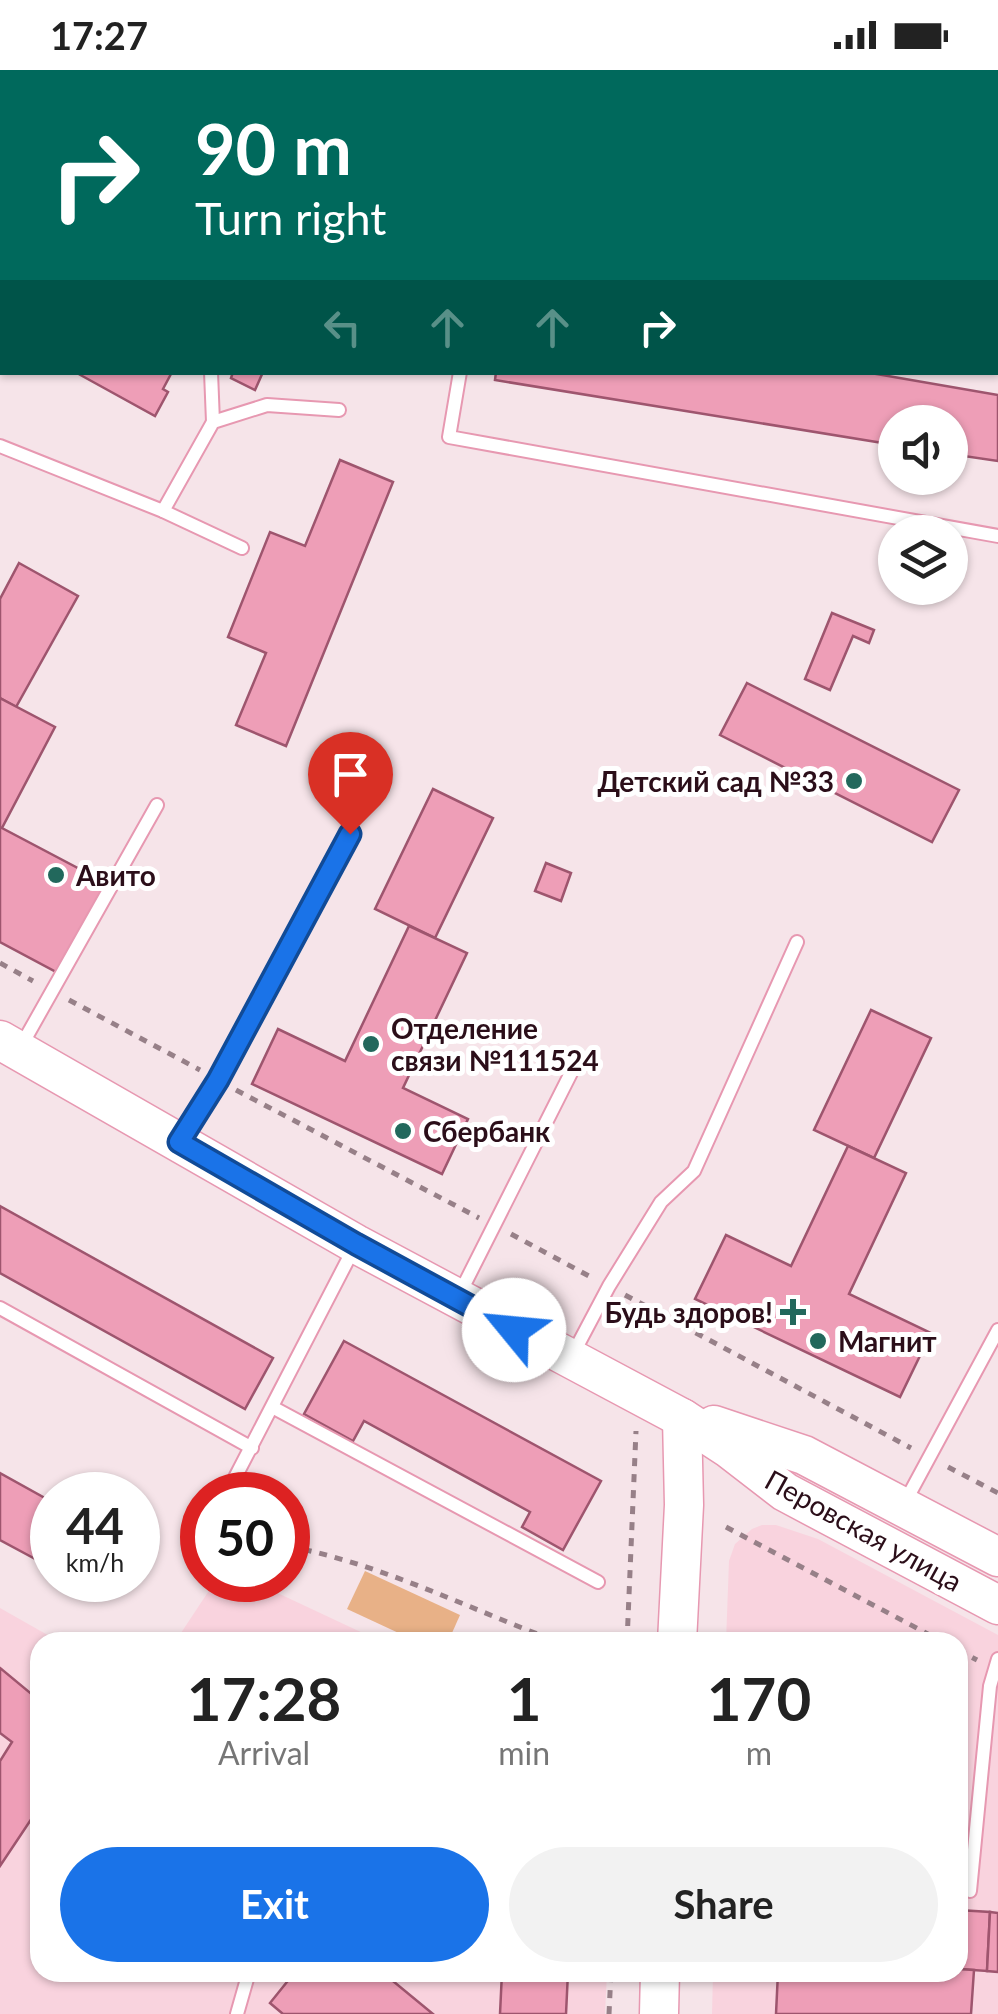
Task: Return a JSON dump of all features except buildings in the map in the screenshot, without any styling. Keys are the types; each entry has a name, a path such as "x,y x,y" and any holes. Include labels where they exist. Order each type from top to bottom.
{"main road":[{"name":"Перовская улица","path":"9,1045 356,1244 682,1418 785,1492 998,1605"},
{"name":"Перовская улица","path":"682,1418 730,1428 804,1455 998,1557"},
{"path":"677,1632 684,1505 682,1418"},
{"path":"658,2014 660,1982"}],"lane":[{"path":"163,511 212,422 211,375"},
{"path":"459,375 449,437 998,536"},
{"path":"212,422 267,404 339,410"},
{"path":"0,446 163,511 242,548"},
{"path":"9,1045 53,992 157,805"},
{"path":"179,1142 218,1080 350,834"},
{"path":"570,1360 608,1286 660,1202 694,1171 796,942"},
{"path":"458,1299 576,1063"},
{"path":"239,1472 356,1244"},
{"path":"0,1308 252,1448"},
{"path":"903,1507 998,1330"},
{"path":"274,1408 598,1582"},
{"path":"970,1891 990,1686 998,1659"},
{"path":"238,2014 246,1982"}],"path":[{"path":"0,964 998,1492"},
{"path":"627,1632 636,1426"},
{"path":"726,1527 924,1632"},
{"path":"310,1550 442,1593 534,1632"},
{"path":"609,2014 611,1982"}],"shaded area":[{"path":"776,1525 818,1539 998,1635 998,2014 712,2014 713,1982 968,1982 968,1632 726,1632 729,1561 735,1544 752,1529"},
{"path":"365,1571 460,1615 452,1632 396,1632 347,1609"},
{"path":"201,1602 297,1602 361,1632 182,1632"},
{"path":"0,1608 42,1632 30,1632 30,1982 607,1982 605,2014 0,2014"}],"place":[{"name":"Детский сад №33","path":"854,781"},
{"name":"Авито","path":"56,875"},
{"name":"Отделение связи №111524","path":"371,1044"},
{"name":"Сбербанк","path":"403,1131"},
{"name":"Будь здоров!","path":"793,1312"},
{"name":"Магнит","path":"818,1341"}],"route":[{"path":"350,834 218,1080 179,1142 514,1330"}]}
